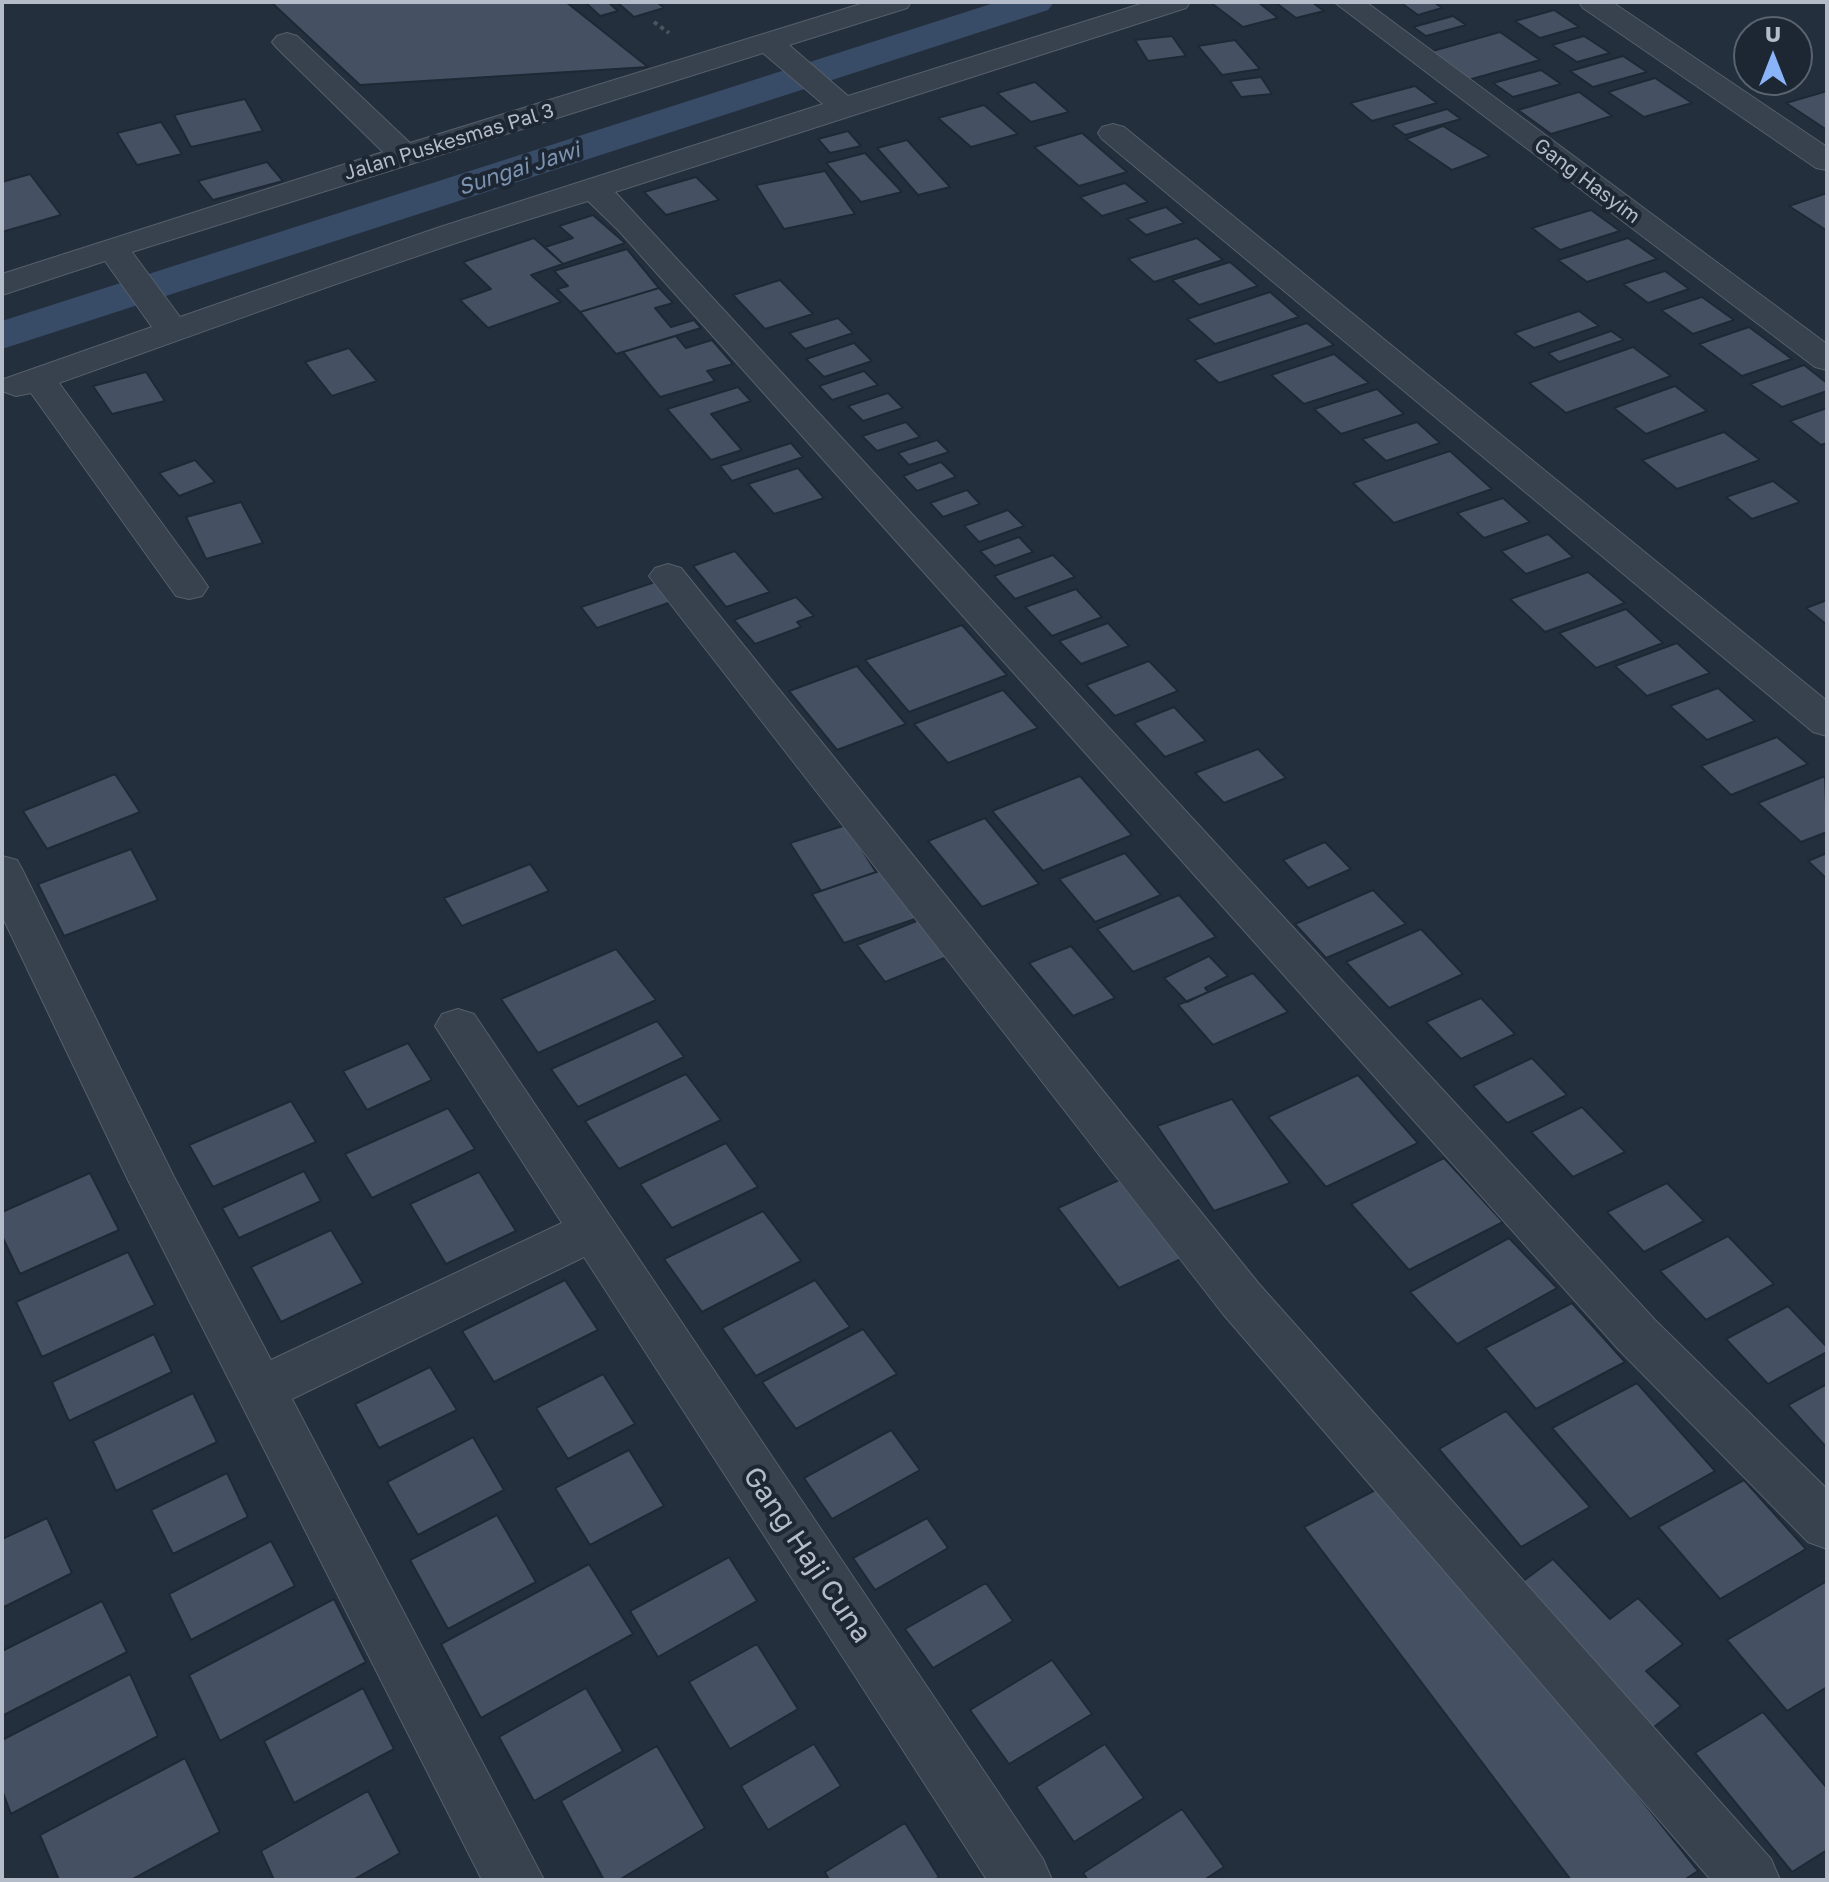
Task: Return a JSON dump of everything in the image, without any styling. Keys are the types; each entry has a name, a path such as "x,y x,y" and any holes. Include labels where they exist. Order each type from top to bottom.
{"street":[{"path":"809,2 835,21"},
{"name":"Jalan Puskesmas Pal 3","path":"2,285 114,250 189,222 405,156 776,49 835,21 897,2"},
{"path":"189,587 27,382 169,324 594,189 836,101 1176,2"},
{"name":"Gang Hasyim","path":"1348,2 1827,360"},
{"path":"1593,2 1827,161"},
{"path":"287,42 405,156"},
{"path":"776,49 836,101"},
{"path":"1113,133 1827,722"},
{"path":"594,189 630,224 1149,794 1637,1335 1827,1525"},
{"path":"114,250 169,324"},
{"path":"668,576 1241,1299 1750,1880"},
{"path":"2,871 152,1180 514,1880"},
{"name":"Gang Haji Cuna","path":"458,1026 1022,1880"},
{"path":"261,1389 592,1231"}],"building":[{"path":"271,2 566,2 648,67 360,85"},
{"path":"585,2 608,2 618,11 600,16"},
{"path":"617,2 657,2 664,8 634,17"},
{"path":"1210,2 1258,2 1278,18 1243,27"},
{"path":"1275,2 1312,2 1324,11 1296,18"},
{"path":"1400,2 1434,2 1442,8 1418,15"},
{"path":"1554,10 1579,27 1540,38 1515,21"},
{"path":"1453,16 1466,25 1426,36 1413,27"},
{"path":"1500,32 1540,60 1468,80 1429,52"},
{"path":"1172,36 1186,56 1148,61 1135,40"},
{"path":"1584,36 1610,53 1577,62 1552,45"},
{"path":"1235,40 1260,69 1222,75 1198,46"},
{"path":"1623,56 1647,72 1593,87 1570,71"},
{"path":"1541,70 1561,84 1513,97 1493,83"},
{"path":"1261,77 1272,94 1241,97 1230,81"},
{"path":"1655,78 1692,103 1644,117 1608,92"},
{"path":"1035,82 1069,112 1031,122 997,93"},
{"path":"1415,86 1437,103 1372,121 1350,103"},
{"path":"1827,91 1827,130 1786,103"},
{"path":"1579,92 1612,116 1551,134 1518,110"},
{"path":"245,99 263,131 191,147 174,115"},
{"path":"984,105 1018,134 971,147 938,118"},
{"path":"1447,109 1461,119 1405,135 1392,125"},
{"path":"161,122 182,154 137,165 117,133"},
{"path":"1443,126 1490,156 1452,170 1406,139"},
{"path":"848,131 861,146 830,153 818,139"},
{"path":"1082,133 1127,172 1079,186 1034,147"},
{"path":"907,140 950,187 918,195 877,148"},
{"path":"865,153 902,192 861,202 826,163"},
{"path":"267,162 283,181 213,200 198,181"},
{"path":"825,171 855,214 784,229 756,185"},
{"path":"30,174 61,215 2,232 2,182"},
{"path":"696,177 719,200 666,215 644,192"},
{"path":"1125,183 1148,202 1102,216 1080,197"},
{"path":"1827,193 1826,230 1789,206"},
{"path":"1166,207 1184,223 1146,235 1127,219"},
{"path":"1591,210 1620,231 1560,250 1532,228"},
{"path":"593,215 625,243 563,264 545,247 573,238 559,226"},
{"path":"534,238 563,264 531,275 561,302 488,328 460,300 491,289 463,262"},
{"path":"1197,238 1223,260 1154,282 1128,259"},
{"path":"1628,238 1657,259 1587,282 1558,260"},
{"path":"627,249 659,288 580,312 557,289 568,286 554,271"},
{"path":"1230,262 1258,286 1199,305 1172,280"},
{"path":"1665,271 1689,289 1648,303 1623,284"},
{"path":"780,280 813,314 765,329 733,295"},
{"path":"659,288 673,303 655,308 671,327 694,320 701,328 616,354 580,312"},
{"path":"1270,292 1299,317 1215,344 1187,319"},
{"path":"1702,297 1734,320 1693,334 1661,310"},
{"path":"1579,311 1599,326 1534,348 1514,333"},
{"path":"838,318 853,333 805,349 789,333"},
{"path":"1307,323 1334,345 1219,383 1194,360"},
{"path":"1749,327 1792,359 1742,376 1699,344"},
{"path":"1611,331 1624,340 1559,362 1548,353"},
{"path":"676,336 686,348 712,340 733,364 707,371 715,381 660,397 623,352"},
{"path":"854,343 872,361 824,377 806,359"},
{"path":"1633,347 1671,376 1566,413 1529,383"},
{"path":"349,348 377,381 332,396 305,362"},
{"path":"1334,354 1369,383 1304,404 1271,375"},
{"path":"1804,365 1827,383 1827,391 1782,407 1750,384"},
{"path":"864,371 878,385 832,400 819,386"},
{"path":"146,372 165,401 112,414 93,386"},
{"path":"1675,386 1707,411 1646,434 1614,408"},
{"path":"738,387 751,401 711,414 742,450 711,460 667,409"},
{"path":"1377,389 1404,414 1341,434 1314,409"},
{"path":"888,393 903,408 863,421 848,406"},
{"path":"1827,408 1827,443 1821,445 1790,421"},
{"path":"906,422 920,437 877,451 862,436"},
{"path":"1417,422 1440,443 1386,461 1362,439"},
{"path":"1724,432 1760,460 1677,489 1642,460"},
{"path":"937,440 949,452 909,465 898,453"},
{"path":"791,443 803,457 732,481 720,466"},
{"path":"1450,451 1492,489 1394,523 1353,483"},
{"path":"195,460 215,482 179,496 159,473"},
{"path":"941,462 956,477 917,491 903,476"},
{"path":"798,468 824,498 774,514 748,484"},
{"path":"1773,481 1800,502 1752,519 1726,497"},
{"path":"967,490 980,504 943,517 930,503"},
{"path":"1503,498 1530,522 1484,538 1457,513"},
{"path":"241,502 263,543 206,559 186,517"},
{"path":"1008,510 1024,526 979,542 964,526"},
{"path":"1548,534 1573,557 1526,574 1501,551"},
{"path":"1019,537 1033,552 995,566 980,551"},
{"path":"735,551 770,592 726,607 693,566"},
{"path":"1053,555 1075,577 1015,599 994,576"},
{"path":"1588,572 1625,603 1545,632 1510,599"},
{"path":"655,582 671,602 597,628 581,607"},
{"path":"1076,589 1102,617 1052,636 1025,607"},
{"path":"796,597 814,616 797,622 801,627 755,644 734,620"},
{"path":"1827,600 1827,625 1806,608"},
{"path":"1626,609 1663,643 1596,668 1559,633"},
{"path":"1108,623 1129,646 1081,664 1059,641"},
{"path":"962,625 1007,675 909,712 865,660"},
{"path":"1677,643 1710,673 1647,696 1615,666"},
{"path":"1149,661 1178,691 1115,716 1086,685"},
{"path":"857,666 906,724 837,750 789,691"},
{"path":"1718,688 1755,721 1707,740 1670,706"},
{"path":"1003,690 1038,728 948,763 914,724"},
{"path":"1174,707 1206,741 1165,757 1134,723"},
{"path":"1777,737 1808,764 1731,795 1701,766"},
{"path":"1258,749 1286,778 1224,803 1195,773"},
{"path":"115,774 140,812 47,849 23,811"},
{"path":"1080,776 1132,835 1043,871 992,811"},
{"path":"1825,776 1827,832 1801,842 1758,803"},
{"path":"985,818 1039,884 982,907 928,841"},
{"path":"846,825 876,872 821,891 790,843"},
{"path":"1325,842 1351,869 1308,888 1283,860"},
{"path":"131,849 158,900 64,936 38,884"},
{"path":"1125,853 1161,895 1095,922 1059,879"},
{"path":"1827,853 1827,879 1808,861"},
{"path":"530,864 549,891 462,926 444,898"},
{"path":"885,869 918,918 844,943 812,894"},
{"path":"1373,890 1406,924 1326,958 1295,924"},
{"path":"1179,895 1216,937 1133,972 1097,929"},
{"path":"924,918 952,955 885,982 857,945"},
{"path":"1421,929 1463,974 1389,1008 1346,962"},
{"path":"1071,946 1115,998 1073,1016 1029,963"},
{"path":"616,949 656,1000 538,1053 501,999"},
{"path":"1209,956 1228,976 1205,988 1208,992 1187,1002 1164,978"},
{"path":"1253,973 1288,1012 1213,1045 1178,1005"},
{"path":"1481,998 1515,1034 1461,1059 1426,1022"},
{"path":"657,1021 684,1057 578,1107 551,1069"},
{"path":"408,1043 432,1080 367,1110 343,1071"},
{"path":"1532,1058 1567,1095 1507,1123 1473,1086"},
{"path":"686,1074 721,1120 619,1169 585,1121"},
{"path":"1358,1075 1418,1143 1326,1187 1268,1117"},
{"path":"1232,1099 1290,1183 1214,1211 1157,1126"},
{"path":"291,1101 316,1142 213,1187 189,1145"},
{"path":"1582,1107 1625,1152 1573,1177 1531,1132"},
{"path":"448,1108 475,1149 372,1198 345,1154"},
{"path":"726,1143 758,1187 672,1228 640,1184"},
{"path":"1444,1158 1503,1222 1409,1270 1351,1204"},
{"path":"304,1171 321,1201 239,1238 222,1208"},
{"path":"479,1172 516,1231 446,1264 410,1204"},
{"path":"90,1173 119,1230 20,1274 2,1236 2,1212"},
{"path":"1119,1180 1181,1259 1119,1288 1058,1208"},
{"path":"1667,1183 1704,1221 1644,1252 1607,1212"},
{"path":"763,1211 801,1261 702,1312 664,1259"},
{"path":"331,1230 363,1283 281,1322 251,1267"},
{"path":"1728,1236 1774,1284 1706,1320 1660,1271"},
{"path":"1509,1238 1557,1288 1457,1344 1410,1292"},
{"path":"128,1252 155,1305 42,1357 16,1302"},
{"path":"565,1280 598,1330 494,1382 462,1331"},
{"path":"815,1280 850,1327 756,1376 722,1328"},
{"path":"1572,1303 1625,1362 1536,1409 1485,1348"},
{"path":"1788,1306 1827,1347 1827,1352 1768,1384 1726,1339"},
{"path":"863,1329 897,1374 796,1429 762,1382"},
{"path":"154,1334 172,1372 69,1421 52,1382"},
{"path":"430,1367 457,1410 379,1448 355,1404"},
{"path":"603,1374 635,1424 568,1459 536,1408"},
{"path":"1637,1383 1715,1471 1630,1519 1552,1428"},
{"path":"1827,1384 1827,1448 1788,1405"},
{"path":"193,1393 217,1442 116,1491 93,1441"},
{"path":"1506,1411 1590,1507 1521,1547 1439,1449"},
{"path":"891,1430 920,1470 832,1519 804,1478"},
{"path":"473,1437 504,1490 418,1535 387,1482"},
{"path":"629,1450 664,1506 590,1545 555,1488"},
{"path":"227,1473 248,1517 173,1554 151,1510"},
{"path":"1744,1480 1806,1549 1720,1599 1658,1527"},
{"path":"1389,1483 1698,1871 1684,1880 1571,1880 1304,1527"},
{"path":"497,1515 536,1582 448,1629 410,1560"},
{"path":"47,1518 72,1573 2,1608 2,1539"},
{"path":"927,1518 948,1548 875,1590 853,1558"},
{"path":"271,1541 295,1586 191,1640 169,1594"},
{"path":"729,1557 757,1601 658,1657 630,1611"},
{"path":"1553,1559 1610,1619 1638,1598 1683,1644 1646,1671 1681,1706 1650,1730 1515,1587"},
{"path":"589,1564 633,1634 481,1718 441,1644"},
{"path":"1827,1581 1827,1687 1787,1711 1727,1640"},
{"path":"986,1583 1013,1621 933,1668 905,1629"},
{"path":"334,1599 366,1662 220,1741 189,1675"},
{"path":"102,1601 127,1652 2,1716 2,1651"},
{"path":"757,1644 798,1709 730,1749 689,1682"},
{"path":"1052,1660 1092,1714 1009,1764 970,1710"},
{"path":"130,1674 158,1736 11,1814 2,1790 2,1740"},
{"path":"363,1688 394,1749 294,1803 264,1741"},
{"path":"586,1688 623,1751 534,1801 499,1737"},
{"path":"1763,1712 1827,1788 1827,1850 1792,1872 1695,1753"},
{"path":"814,1744 841,1786 768,1830 741,1786"},
{"path":"1105,1744 1144,1798 1074,1842 1036,1787"},
{"path":"657,1746 705,1828 619,1880 604,1880 561,1801"},
{"path":"185,1758 220,1832 131,1880 59,1880 40,1835"},
{"path":"368,1791 400,1853 353,1880 274,1880 261,1851"},
{"path":"1182,1809 1224,1867 1204,1880 1088,1880 1083,1873"},
{"path":"905,1823 939,1877 934,1880 829,1880 825,1872"}],"waterway":[{"name":"Sungai Jawi","path":"2,336 1035,2"}]}
